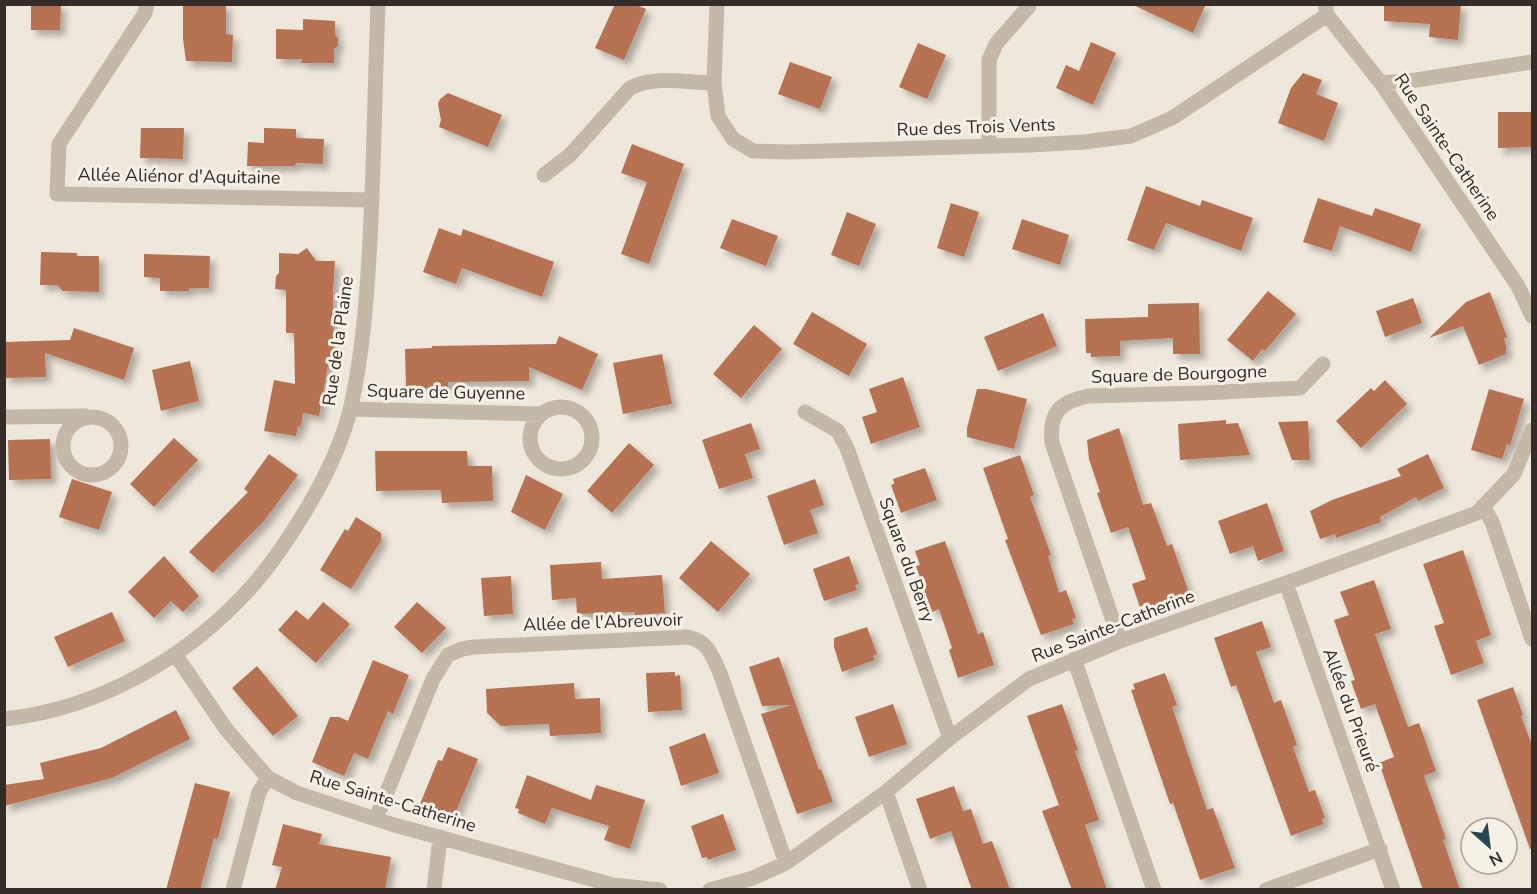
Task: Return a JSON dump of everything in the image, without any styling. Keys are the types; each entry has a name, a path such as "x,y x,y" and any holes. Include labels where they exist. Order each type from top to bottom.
{"street":[{"name":"Allée Aliénor d'Aquitaine","path":"147,4 145,13 59,144 57,194 372,200"},
{"name":"Rue de la Plaine","path":"4,719 59,709 96,697 175,654 200,636 254,584 287,540 322,482 350,409 367,292 378,4"},
{"name":"Rue des Trois Vents","path":"717,4 714,83 718,116 733,139 753,151 790,152 1084,142 1131,136 1172,118 1326,10"},
{"path":"989,146 989,60 996,44 1029,6"},
{"name":"Rue Sainte-Catherine","path":"1326,10 1381,83 1518,286 1533,316"},
{"path":"1381,83 1416,80 1533,62"},
{"path":"544,175 570,155 630,88 643,82 654,81 714,83"},
{"name":"Square de Bourgogne","path":"1119,641 1052,443 1050,426 1054,413 1073,399 1088,396 1300,388 1323,364"},
{"name":"Square de Guyenne","path":"350,409 542,414 550,409 570,408 586,420 592,438 586,457 579,464 558,469 548,467 539,461 530,442 530,431 542,414"},
{"name":"Square du Berry","path":"805,412 838,431 847,448 950,738"},
{"path":"4,417 91,416"},
{"name":"Rue Sainte-Catherine","path":"710,890 753,878 786,863 886,792 950,738 1029,679 1119,641 1477,513 1514,474 1533,430"},
{"path":"1483,506 1492,522 1533,639"},
{"name":"Allée du Prieuré","path":"1286,583 1394,890"},
{"name":"Allée de l'Abreuvoir","path":"376,819 433,679 448,655 474,647 688,637 698,639 706,645 720,673 786,863"},
{"name":"Rue Sainte-Catherine","path":"175,654 226,729 268,778 297,793 376,819 613,885 660,890"},
{"path":"1074,659 1154,890"},
{"path":"232,890 259,792 268,778"},
{"path":"886,792 920,890"},
{"path":"434,890 440,837"},
{"path":"1266,890 1380,849"}],"building":[{"path":"31,4 61,4 60,30 31,30"},
{"path":"183,4 226,4 226,34 233,35 232,62 186,61 183,39"},
{"path":"615,4 634,4 646,9 624,60 595,48"},
{"path":"1131,4 1206,4 1193,33"},
{"path":"1384,4 1461,4 1458,40 1429,37 1430,24 1384,21"},
{"path":"303,19 335,21 338,46 334,49 334,63 301,63 302,59 276,59 276,29 303,30"},
{"path":"1091,42 1116,53 1093,105 1056,88 1066,65 1079,71"},
{"path":"918,43 946,55 927,99 899,87"},
{"path":"790,62 832,77 820,109 778,94"},
{"path":"1303,73 1322,80 1316,94 1338,103 1324,141 1278,123 1291,88"},
{"path":"448,93 502,115 488,147 439,127 441,120 438,104 440,99"},
{"path":"1498,112 1533,112 1533,147 1498,148"},
{"path":"141,128 184,128 183,159 140,158"},
{"path":"264,128 296,129 296,138 324,139 323,164 247,166 248,142 264,143"},
{"path":"632,144 684,164 649,264 621,254 647,182 621,173"},
{"path":"1146,186 1200,206 1202,200 1253,218 1241,251 1166,223 1154,250 1127,240"},
{"path":"1318,198 1372,216 1375,208 1421,224 1411,252 1340,226 1332,251 1303,242"},
{"path":"951,203 979,212 964,257 937,248"},
{"path":"847,212 876,224 859,266 831,255"},
{"path":"732,219 778,236 766,266 720,248"},
{"path":"1022,219 1069,235 1060,265 1012,249"},
{"path":"439,228 461,236 463,229 554,262 542,297 462,268 456,284 423,272"},
{"path":"307,248 316,261 335,261 334,360 329,360 319,416 303,413 301,427 298,426 296,436 264,431 274,380 295,384 294,333 286,333 286,290 275,289 276,276 279,273 279,253 298,254"},
{"path":"41,252 99,256 99,292 63,291 57,285 40,285"},
{"path":"144,254 210,256 209,288 160,291 160,278 144,277"},
{"path":"1268,291 1296,314 1265,351 1262,349 1253,361 1227,340"},
{"path":"1490,292 1507,337 1504,339 1506,354 1479,365 1463,326 1429,338 1466,302"},
{"path":"1413,298 1422,323 1385,337 1376,311"},
{"path":"1199,303 1200,354 1173,354 1173,338 1120,341 1120,356 1091,357 1091,353 1086,353 1085,319 1148,317 1148,304"},
{"path":"812,312 867,344 849,376 793,344"},
{"path":"1043,313 1057,346 998,371 984,337"},
{"path":"754,325 782,349 741,398 713,374"},
{"path":"74,328 134,348 124,380 45,353 46,377 4,378 4,342 70,340"},
{"path":"559,336 598,354 582,390 529,367 529,381 448,382 448,388 406,388 405,349 432,348 432,346 556,344"},
{"path":"662,354 672,404 623,414 613,363"},
{"path":"190,361 199,401 161,411 152,370"},
{"path":"903,377 920,427 871,444 862,417 877,412 869,389"},
{"path":"1385,380 1407,404 1361,448 1336,421 1371,388 1374,391"},
{"path":"977,389 1027,399 1014,449 967,437 967,428"},
{"path":"1489,389 1524,399 1510,446 1507,444 1502,459 1471,450"},
{"path":"1226,420 1226,424 1238,423 1250,455 1180,460 1178,424"},
{"path":"1308,421 1310,460 1292,460 1278,422"},
{"path":"751,423 760,449 745,454 753,478 719,489 702,440"},
{"path":"1119,428 1143,505 1151,503 1167,546 1172,544 1189,593 1141,610 1132,584 1146,579 1128,527 1111,533 1097,493 1100,492 1089,459 1087,440"},
{"path":"174,438 198,460 154,507 130,484"},
{"path":"50,439 51,479 9,480 8,440"},
{"path":"629,443 654,465 612,513 587,491"},
{"path":"375,451 467,451 468,466 492,466 493,501 442,503 441,490 376,491"},
{"path":"269,454 298,475 264,521 213,573 189,552 248,492 244,489"},
{"path":"1428,454 1444,488 1418,501 1416,497 1380,517 1381,522 1336,538 1335,534 1320,539 1310,511 1332,500 1401,476 1397,469"},
{"path":"1020,455 1034,495 1030,497 1051,555 1048,556 1059,593 1066,590 1076,618 1072,619 1074,624 1041,635 1005,540 1008,539 983,468"},
{"path":"925,468 937,500 901,513 891,485 894,484 893,479"},
{"path":"526,475 563,494 545,530 511,512"},
{"path":"72,479 112,492 99,530 59,517"},
{"path":"815,479 824,505 810,510 818,533 784,545 767,496"},
{"path":"1267,503 1284,551 1258,561 1253,546 1230,554 1218,521"},
{"path":"356,517 381,533 381,541 351,589 320,570 345,529 348,531"},
{"path":"711,541 750,574 718,612 679,578"},
{"path":"945,541 978,634 983,632 994,665 958,678 949,650 952,648 939,609 932,612 916,566 920,565 915,551"},
{"path":"1463,550 1491,635 1476,641 1484,663 1451,675 1434,626 1444,623 1423,564"},
{"path":"164,556 199,596 183,612 171,601 154,618 128,592"},
{"path":"849,556 859,584 855,585 857,590 824,601 813,569"},
{"path":"601,562 602,579 662,575 665,613 577,614 576,598 552,600 550,565"},
{"path":"511,576 513,614 484,616 481,578"},
{"path":"1374,580 1391,629 1375,634 1408,727 1419,723 1436,771 1424,776 1446,839 1443,840 1460,890 1423,890 1379,763 1394,757 1375,704 1361,709 1351,681 1355,680 1334,620 1349,615 1340,592"},
{"path":"323,602 350,624 316,663 278,630 296,610 308,620"},
{"path":"417,602 446,628 422,653 394,627"},
{"path":"112,612 125,641 68,667 54,637"},
{"path":"1262,621 1271,647 1256,652 1274,703 1281,700 1297,745 1293,747 1309,792 1315,790 1325,818 1322,819 1323,824 1291,836 1236,685 1231,687 1214,638"},
{"path":"867,627 877,654 873,656 875,660 842,672 834,647 834,638"},
{"path":"779,657 819,770 821,769 833,802 797,814 761,714 791,705 762,706 749,667"},
{"path":"373,660 409,675 393,714 388,711 368,759 354,753 344,776 312,762 330,717 339,717 348,721"},
{"path":"257,666 298,716 273,736 232,688"},
{"path":"675,672 675,676 680,675 682,710 648,712 646,673"},
{"path":"1165,673 1177,705 1172,707 1207,810 1213,808 1235,868 1200,880 1173,803 1170,804 1131,690 1135,689 1133,684"},
{"path":"574,683 575,699 600,698 601,733 550,736 549,724 501,726 487,713 486,689"},
{"path":"1513,687 1533,748 1533,848 1530,849 1477,700"},
{"path":"893,704 907,744 869,757 855,717"},
{"path":"1062,704 1078,750 1075,751 1099,820 1085,825 1107,890 1072,890 1042,811 1059,805 1027,716"},
{"path":"176,710 190,739 112,778 4,806 4,785 44,779 40,763 101,748"},
{"path":"705,733 719,773 681,786 669,747"},
{"path":"448,747 478,759 453,819 420,804 438,760 442,761"},
{"path":"527,775 591,800 596,785 645,800 630,849 604,840 609,826 552,808 545,824 518,813 519,809 515,808"},
{"path":"195,783 230,792 218,838 214,838 200,890 166,890"},
{"path":"954,786 963,811 971,809 983,844 992,841 1010,890 972,890 951,831 930,839 916,799"},
{"path":"723,814 736,850 708,860 707,857 702,858 691,826"},
{"path":"283,824 322,834 319,844 391,857 385,890 275,890 282,867 272,865"}]}
